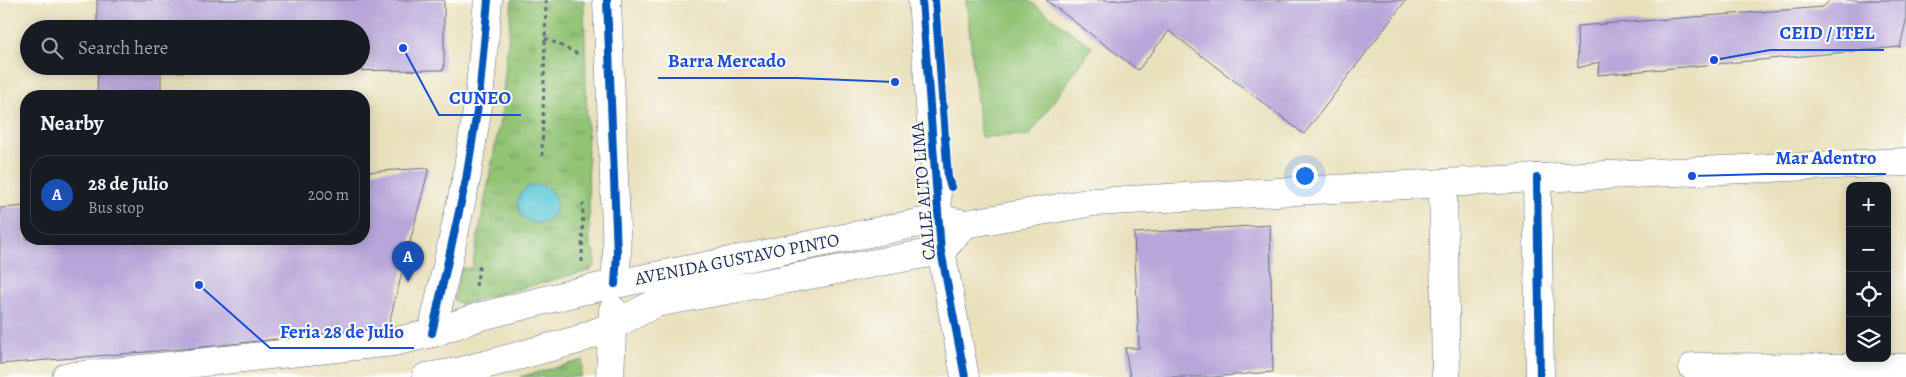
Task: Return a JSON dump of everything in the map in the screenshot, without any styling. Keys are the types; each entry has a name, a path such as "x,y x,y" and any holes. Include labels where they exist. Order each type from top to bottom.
{"main road":[{"path":"425,377 432,333 466,180 479,99 488,0"},
{"path":"607,0 617,254 610,377"},
{"name":"CALLE ALTO LIMA","path":"922,0 941,251 965,377"},
{"name":"AVENIDA GUSTAVO PINTO","path":"66,377 393,342 432,333 478,317 615,284 939,219 965,224 1093,202 1537,178 1906,162"},
{"path":"1537,178 1540,377"},
{"path":"1443,183 1446,377"},
{"path":"941,251 965,224"},
{"name":"AVENIDA GUSTAVO PINTO","path":"425,377 462,371 577,340 612,326 656,302 941,251"},
{"path":"1692,367 1906,368"}],"path":[{"path":"542,156 546,0"},
{"path":"545,38 582,56"}],"green space":[{"path":"512,0 584,0 590,248 595,251 595,265 591,270 461,304 454,300 461,268 472,268 501,115"},
{"path":"966,0 1028,0 1092,47 1030,135 981,137"},
{"path":"583,360 581,377 520,377 576,362"}],"water":[{"path":"537,185 550,191 556,204 550,217 537,223 524,217 518,204 524,191"}],"building":[{"path":"97,0 444,0 444,70 370,71 370,20 97,20"},
{"path":"1046,0 1406,0 1304,134 1169,31 1138,70"},
{"path":"1830,0 1906,0 1906,21 1900,47 1598,75 1599,62 1578,68 1577,26 1823,7"},
{"path":"98,75 161,75 161,90 97,90"},
{"path":"429,168 388,327 194,348 0,364 0,208 20,206 20,245 370,245 370,172"},
{"path":"1270,225 1273,372 1212,377 1130,377 1125,348 1139,348 1134,233"}],"cycle path":[{"path":"432,333 466,180 479,99 488,0"},
{"path":"607,0 617,254 615,284"},
{"path":"922,0 941,251 965,377"},
{"path":"935,0 948,178 951,187"},
{"path":"1537,178 1540,377"}],"place":[{"name":"CUNEO","path":"403,48"},
{"name":"CEID / ITEL","path":"1714,60"},
{"name":"Barra Mercado","path":"895,82"},
{"name":"Mar Adentro","path":"1692,176"},
{"name":"28 de Julio","path":"408,282"},
{"name":"Feria 28 de Julio","path":"199,285"}]}
